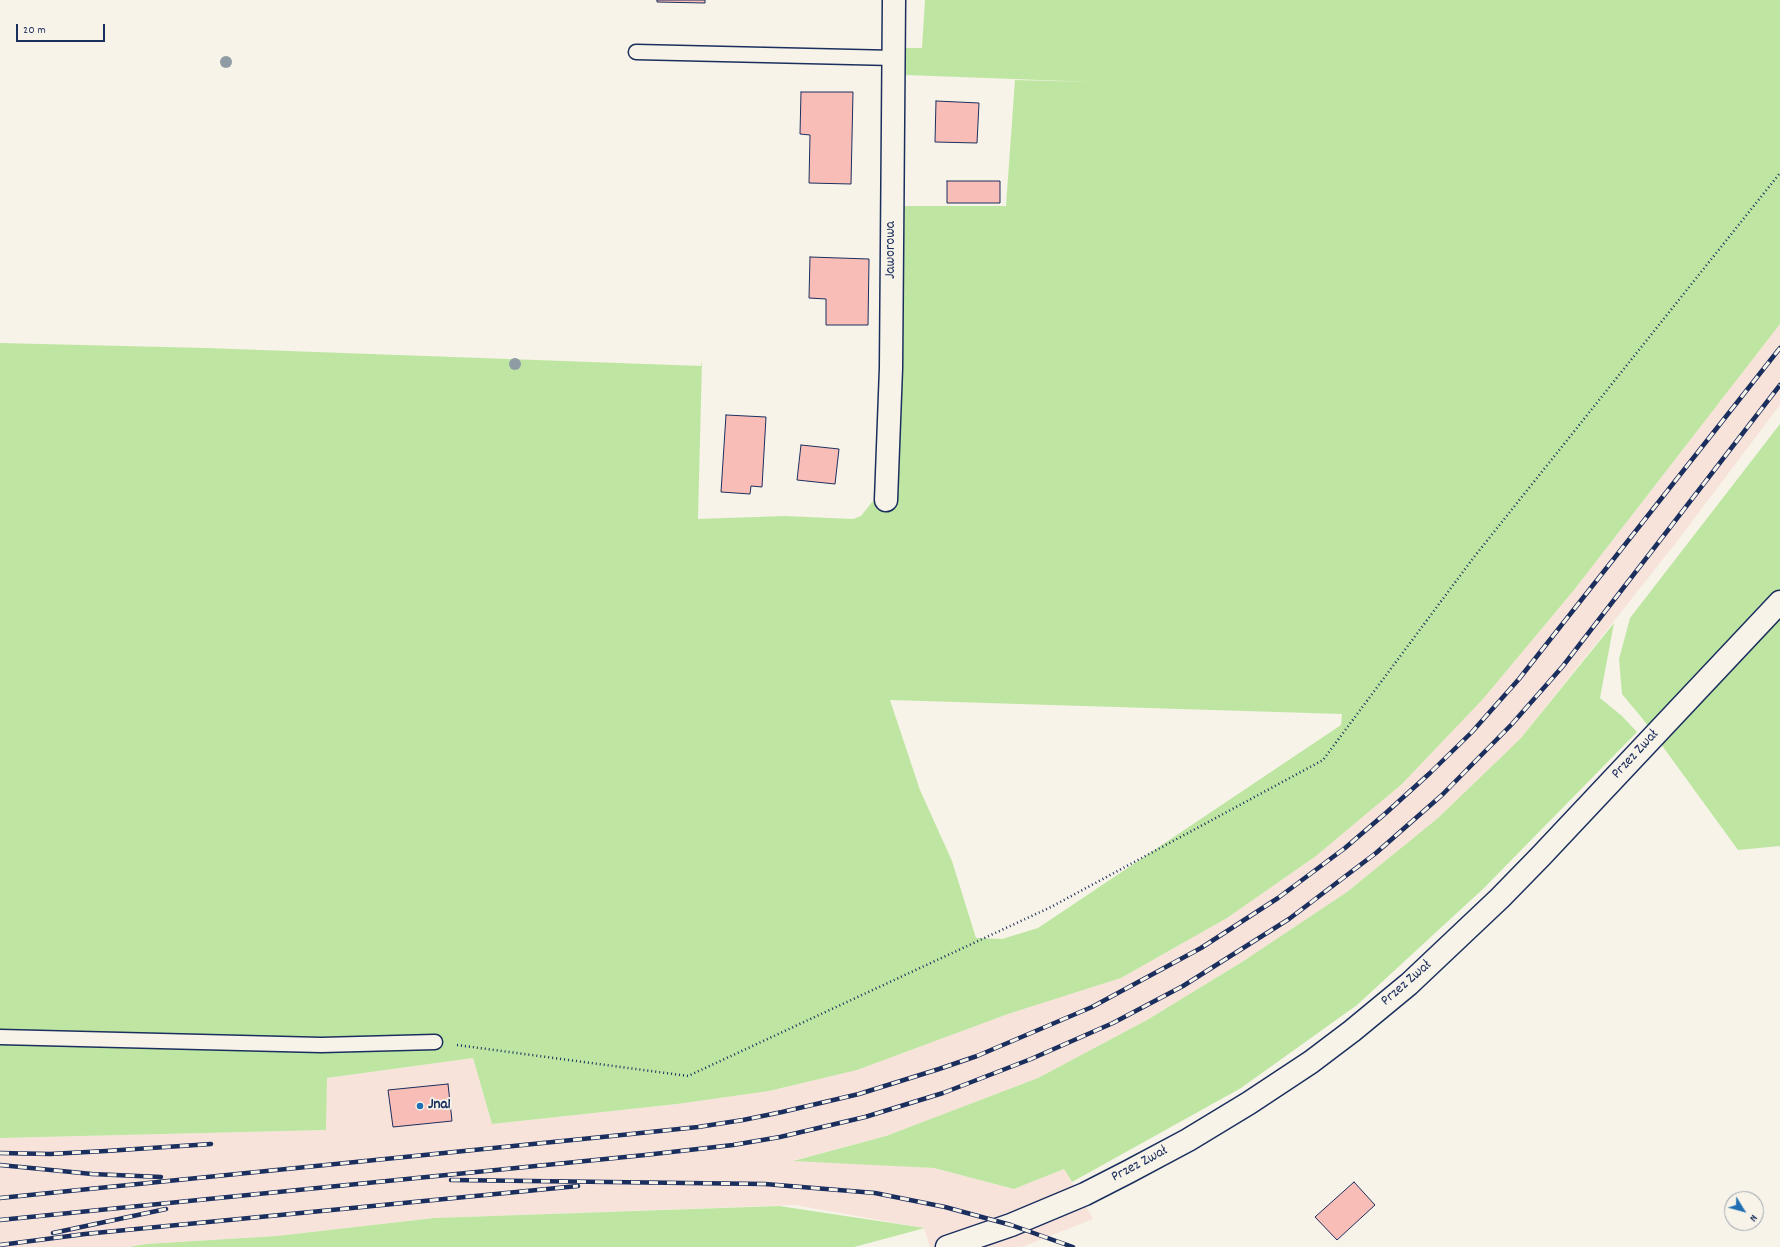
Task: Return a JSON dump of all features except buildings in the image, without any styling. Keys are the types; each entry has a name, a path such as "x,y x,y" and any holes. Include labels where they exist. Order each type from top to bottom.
{"street":[{"name":"Jaworowa","path":"886,500 891,368 894,0"},
{"name":"Przez Zwał","path":"947,1247 1011,1225 1085,1194 1188,1140 1249,1103 1311,1062 1352,1031 1409,984 1500,898 1780,602"}],"lane":[{"path":"636,52 894,58"},
{"path":"0,1037 321,1045 435,1042"}],"path":[{"path":"435,1042 688,1076 1051,907 1323,760 1474,557 1780,173"}],"shaded area":[{"path":"1780,324 1780,405 1675,544 1521,738 1438,818 1347,892 1242,962 1147,1020 1038,1078 886,1136 795,1160 934,1168 1014,1189 1064,1169 1093,1219 1022,1247 930,1247 924,1228 795,1205 434,1218 277,1236 146,1244 129,1247 0,1247 0,1138 326,1130 327,1078 473,1058 492,1124 677,1104 769,1091 857,1070 1008,1014 1121,978 1227,918 1316,856 1402,784 1483,699 1574,590"}],"green space":[{"path":"925,0 1780,0 1780,324 1574,590 1483,699 1402,784 1316,856 1227,918 1121,978 1008,1014 857,1070 769,1091 677,1104 492,1124 473,1058 327,1078 326,1130 0,1138 0,343 206,348 701,366 702,360 698,519 784,516 853,519 861,516 872,502 886,500 900,369 904,206 1006,206 1015,80 1093,82 906,75 903,48 922,48","holes":["890,700 1342,714 1341,725 1038,928 1002,939 976,938 952,861 920,790"]},
{"path":"1780,424 1780,846 1738,850 1642,718 1622,694 1619,659 1630,618"},
{"path":"1614,623 1600,698 1622,716 1637,732 1484,888 1357,1005 1241,1088 1072,1182 1064,1169 1014,1189 934,1168 793,1161 886,1136 1038,1078 1147,1020 1242,962 1347,892 1438,818 1521,738"},
{"path":"779,1206 925,1228 854,1247 129,1247 146,1244 277,1236 434,1218"}],"railway":[{"path":"0,1198 698,1127 743,1120 859,1094 939,1069 977,1056 1092,1007 1201,948 1278,898 1345,848 1430,773 1472,732 1519,679 1780,348"},
{"path":"0,1220 645,1155 733,1145 780,1137 865,1117 943,1093 1031,1059 1113,1023 1183,986 1289,919 1376,853 1442,795 1512,724 1563,666 1780,385"},
{"path":"0,1153 50,1154 211,1144"},
{"path":"0,1165 92,1174 161,1177"},
{"path":"451,1180 765,1184 875,1193 945,1207 1011,1225 1073,1247"},
{"path":"0,1245 85,1234 578,1186"},
{"path":"53,1233 166,1209"}],"place":[{"name":"Jna1","path":"420,1106"}]}
